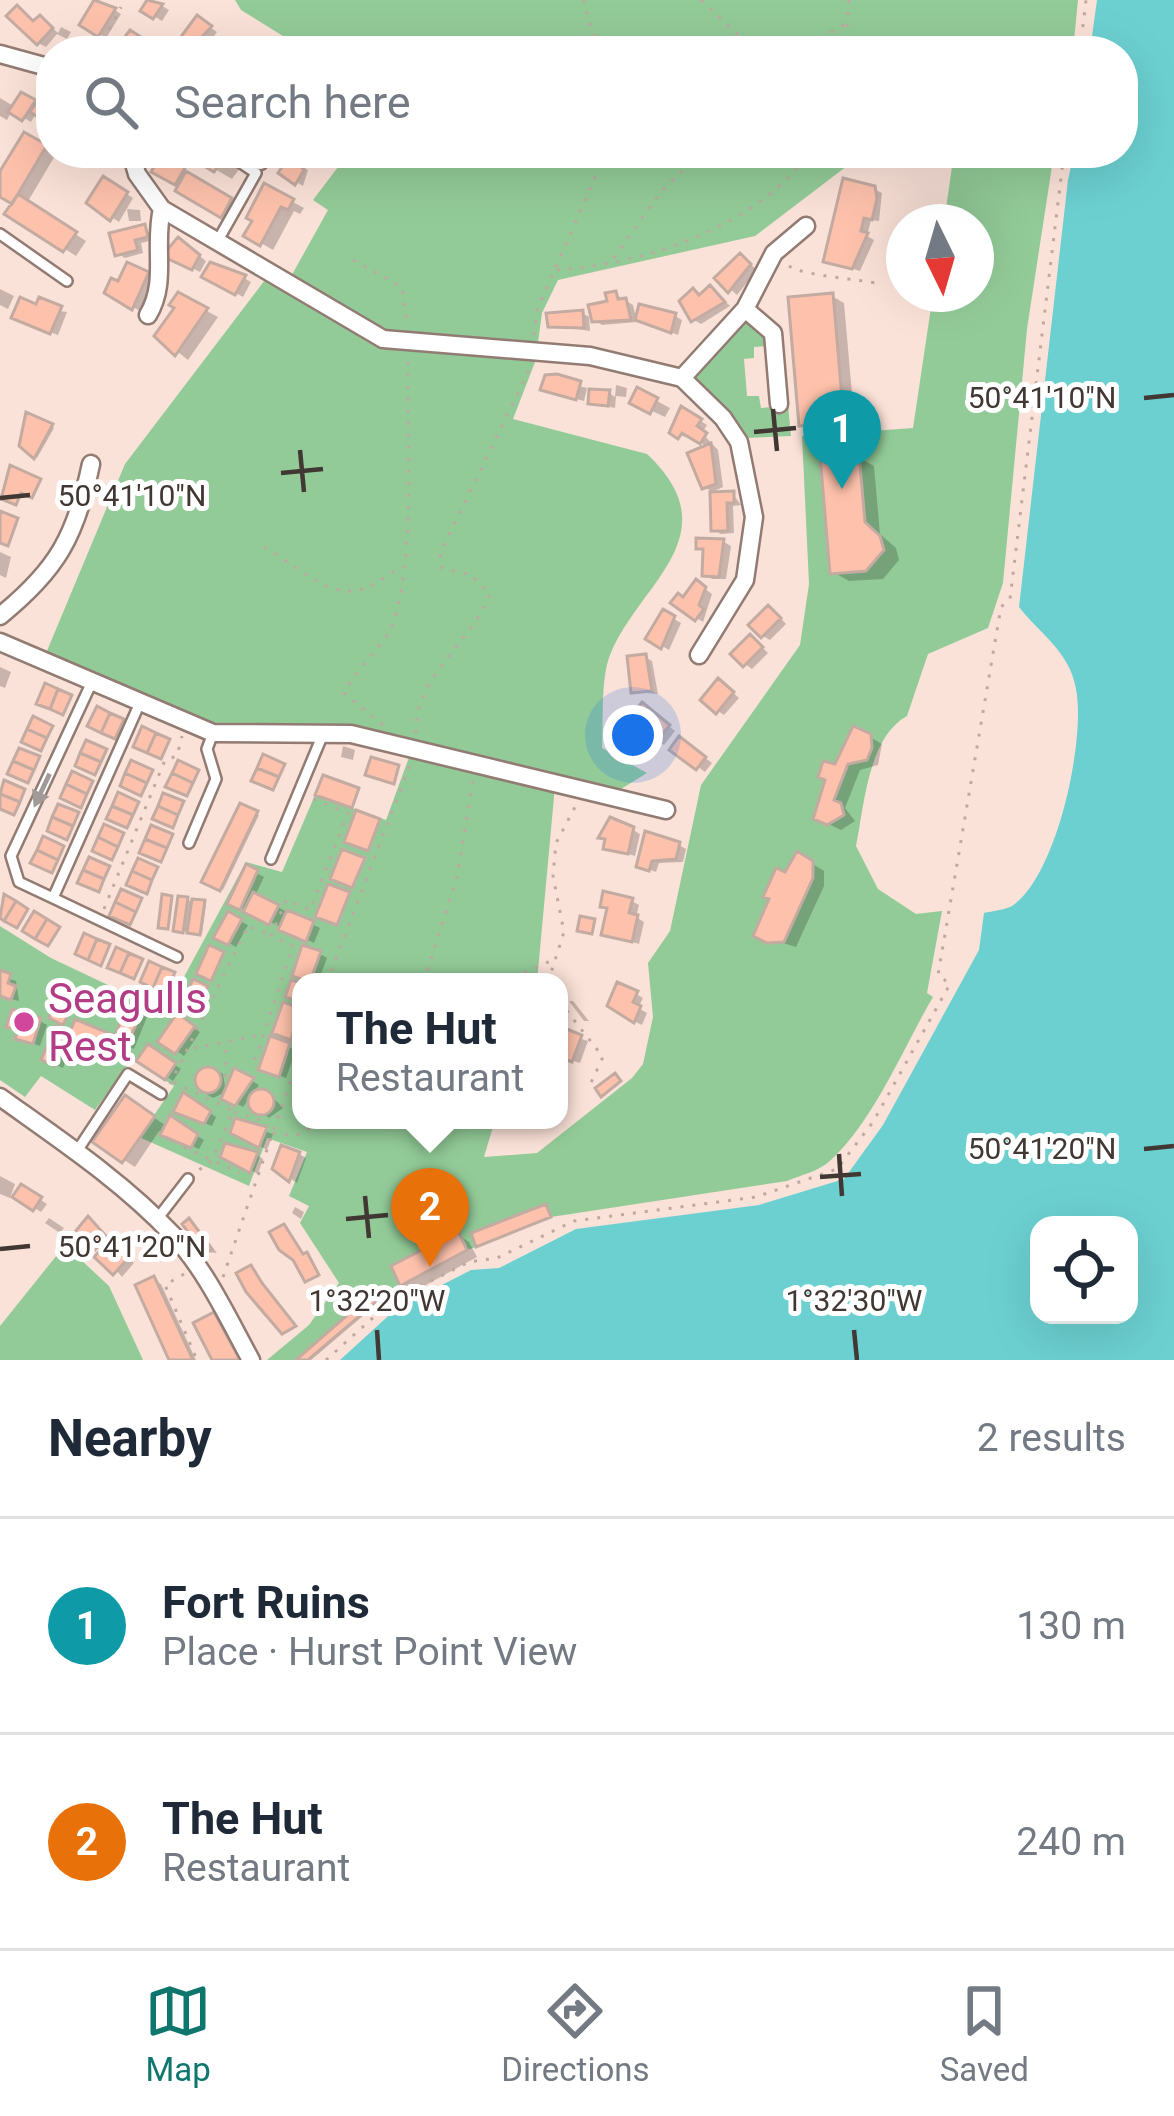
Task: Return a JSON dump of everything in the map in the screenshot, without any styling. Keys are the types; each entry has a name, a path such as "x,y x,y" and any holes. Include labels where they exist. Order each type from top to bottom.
{"street":[{"path":"0,54 36,64"},
{"path":"135,168 162,209 383,339 590,356 682,379 723,418 739,442 754,517 746,580 699,655"},
{"path":"148,315 160,294 156,232 162,209"},
{"path":"682,379 746,309 774,254 806,226"},
{"path":"746,309 773,334 779,404"},
{"path":"0,616 30,592 69,544 91,464"},
{"path":"0,642 213,734 323,734 408,747 667,810"},
{"path":"0,1097 77,1151 156,1221 216,1296 250,1360"}],"lane":[{"path":"217,242 256,173 248,168"},
{"path":"0,234 68,280"},
{"path":"91,684 11,856 19,882 177,956"},
{"path":"53,898 139,705"},
{"path":"189,843 216,779 207,748 213,734"},
{"path":"271,859 323,734"},
{"path":"77,1151 128,1074 161,1094"},
{"path":"156,1221 188,1180"}],"path":[{"path":"583,0 594,36"},
{"path":"701,0 739,36"},
{"path":"848,36 849,0"},
{"path":"1082,36 1086,0"},
{"path":"106,36 121,7"},
{"path":"825,36 850,21"},
{"path":"330,973 426,686 480,620 490,594 471,575 442,568 440,554 529,375 537,310 598,168"},
{"path":"612,260 659,194 685,168"},
{"path":"555,271 612,260 724,227 791,168"},
{"path":"326,1360 393,1300 469,1262 497,1258 574,1221 756,1197 818,1180 837,1169 873,1122 950,984 938,975 1001,608 1010,598 1062,168"},
{"path":"774,254 796,272 825,271 881,284"},
{"path":"353,260 402,287 409,341 409,481 392,629 358,664 344,693 408,747"},
{"path":"264,547 344,594 373,590 402,565"},
{"path":"99,922 165,760 177,756 183,732"},
{"path":"427,973 457,876 466,799 480,762"},
{"path":"551,973 564,932 553,876 556,842 581,788"},
{"path":"272,936 286,900 310,910 348,812 298,793"},
{"path":"255,1060 293,946 248,926 172,1081 232,1111 265,1121"},
{"path":"523,973 555,959"},
{"path":"568,1013 603,1058 589,1087"},
{"path":"192,1048 263,1034"},
{"path":"225,1077 226,1042"},
{"path":"216,1296 292,1076"},
{"path":"188,1180 212,1160 232,1111"},
{"path":"271,1133 296,1136 310,1129"},
{"path":"184,1147 240,1173"},
{"path":"196,1268 165,1285 197,1360"}],"green space":[{"path":"235,0 1078,0 1074,36 283,36 241,10"},
{"path":"337,168 844,168 755,236 558,280 542,313 537,350 384,335 289,280 328,210 313,200"},
{"path":"952,168 1052,168 1027,329 1003,583 988,628 928,654 907,716 894,726 876,756 862,812 856,846 878,889 916,914 942,911 927,993 933,997 861,1124 831,1160 787,1181 551,1217 545,1204 471,1233 476,1247 467,1250 458,1232 391,1266 400,1286 382,1297 376,1290 296,1360 267,1360 309,1325 339,1283 300,1223 309,1206 289,1196 307,1152 267,1138 249,1186 139,1137 174,1086 132,1059 95,1110 41,1076 25,1097 0,1080 0,926 51,958 165,1012 246,862 282,872 315,795 386,820 411,752 431,748 213,730 44,658 125,464 268,276 381,343 537,357 513,419 647,454 671,483 681,510 680,534 671,558 610,655 604,689 602,748 647,773 621,789 556,775 538,973 292,973 292,1129 492,1129 484,1157 537,1153 632,1078 643,1064 653,1017 648,963 670,931 701,785 800,645 809,584 802,436 913,428 930,312 994,312 994,204 947,204"},
{"path":"748,319 768,336 769,346 754,347 754,358 744,359 747,396 759,396 761,408 788,405 791,436 746,438 694,377"},
{"path":"65,1245 109,1286 143,1360 0,1360 0,1326"}],"water":[{"path":"1097,0 1174,0 1174,1360 340,1360 397,1308 471,1270 499,1268 576,1229 759,1205 844,1179 883,1125 979,950 984,913 1012,906 1028,890 1055,838 1077,740 1076,689 1068,664 1019,607 1071,168 1138,168 1138,36 1092,36"}],"building":[{"path":"94,0 116,8 99,36 79,25"},
{"path":"147,0 163,4 153,19 140,11"},
{"path":"17,5 33,21 40,15 53,28 45,36 36,36 36,44 6,16"},
{"path":"197,15 212,26 203,36 181,36"},
{"path":"21,92 36,100 22,121 8,112"},
{"path":"24,132 36,139 36,164 12,204 0,197 0,171"},
{"path":"153,168 185,168 175,185 151,172"},
{"path":"281,168 304,170 295,185 278,173"},
{"path":"186,171 232,198 221,218 175,191"},
{"path":"103,176 128,192 110,221 86,203"},
{"path":"843,178 875,186 877,198 872,220 864,218 861,231 868,233 852,269 823,262"},
{"path":"264,183 294,199 288,210 281,207 260,246 243,236 252,221 246,218"},
{"path":"18,194 77,232 63,252 4,214"},
{"path":"145,224 148,237 135,240 138,250 115,256 109,233"},
{"path":"178,237 200,255 192,270 162,256"},
{"path":"740,253 751,264 728,293 714,278"},
{"path":"127,262 149,272 132,310 104,293 111,278 118,281"},
{"path":"210,262 246,275 235,295 201,277"},
{"path":"710,285 725,302 691,322 679,301 693,288 699,295"},
{"path":"616,291 618,299 626,298 631,320 592,322 588,305 607,301 605,293"},
{"path":"178,292 208,308 175,356 154,336 174,308 169,305"},
{"path":"833,293 844,422 799,426 788,297"},
{"path":"20,297 36,304 39,297 62,306 50,334 11,318"},
{"path":"639,304 676,313 671,333 635,320"},
{"path":"583,310 584,328 548,327 546,313"},
{"path":"545,375 581,381 576,400 540,390"},
{"path":"637,387 658,398 650,414 629,403"},
{"path":"589,389 610,390 608,406 588,404"},
{"path":"681,406 702,419 697,426 707,433 700,444 682,433 678,439 669,433"},
{"path":"26,412 53,424 34,459 19,446"},
{"path":"711,443 716,484 702,489 687,453"},
{"path":"859,454 865,522 880,536 884,550 866,571 830,574 820,455"},
{"path":"10,465 41,479 32,498 21,493 16,505 1,499"},
{"path":"734,491 734,503 727,503 728,531 711,531 710,492"},
{"path":"0,511 18,518 8,546 0,543"},
{"path":"696,538 724,539 719,577 702,576 703,549 696,549"},
{"path":"696,579 706,587 699,605 704,609 695,621 670,603 678,593 683,597"},
{"path":"768,605 781,618 761,638 748,625"},
{"path":"663,609 675,616 661,649 645,639"},
{"path":"750,634 763,647 743,667 730,654"},
{"path":"646,654 652,691 631,693 627,656"},
{"path":"718,678 734,692 716,714 700,700"},
{"path":"45,683 58,689 50,709 36,704"},
{"path":"58,689 72,695 63,715 50,709"},
{"path":"642,702 670,725 655,743 627,720"},
{"path":"97,706 110,713 101,733 87,726"},
{"path":"110,713 124,719 115,739 101,733"},
{"path":"33,716 53,726 47,738 27,729"},
{"path":"142,726 156,733 147,753 133,747"},
{"path":"853,726 871,734 872,748 867,760 848,764 834,800 841,803 844,815 827,825 813,819 825,780 818,777 823,761 835,764"},
{"path":"27,729 47,738 41,751 21,742"},
{"path":"156,733 170,739 161,759 147,753"},
{"path":"679,736 706,757 696,770 669,750"},
{"path":"86,740 107,749 101,762 80,753"},
{"path":"19,748 40,756 34,770 13,761"},
{"path":"80,753 101,762 95,775 75,766"},
{"path":"263,754 285,764 279,777 257,768"},
{"path":"371,757 399,765 394,784 365,775"},
{"path":"131,760 153,770 147,783 125,773"},
{"path":"178,760 199,770 193,783 172,773"},
{"path":"13,761 34,770 28,783 7,774"},
{"path":"257,768 279,777 273,790 251,781"},
{"path":"72,771 93,781 87,794 66,784"},
{"path":"125,773 147,783 141,796 120,786"},
{"path":"172,773 193,783 187,796 165,787"},
{"path":"323,775 359,788 352,808 315,795"},
{"path":"4,780 25,789 20,802 0,794"},
{"path":"66,784 87,794 81,808 60,798"},
{"path":"118,792 139,802 133,815 112,806"},
{"path":"163,793 184,801 178,815 158,806"},
{"path":"0,794 20,802 14,815 0,809"},
{"path":"240,803 258,811 220,891 201,882"},
{"path":"58,804 79,812 73,826 52,817"},
{"path":"112,806 133,815 127,828 106,819"},
{"path":"158,806 178,815 173,828 152,819"},
{"path":"356,810 380,819 368,851 344,842"},
{"path":"52,817 73,826 67,840 47,831"},
{"path":"610,817 634,827 628,854 603,849 605,839 598,838"},
{"path":"104,824 124,833 118,847 98,837"},
{"path":"151,825 173,834 167,848 145,839"},
{"path":"645,831 680,842 676,859 652,861 649,871 636,867"},
{"path":"43,836 64,846 58,860 37,850"},
{"path":"98,837 118,847 112,860 92,851"},
{"path":"145,839 167,848 161,862 139,853"},
{"path":"342,849 365,858 352,888 330,879"},
{"path":"37,850 58,860 52,873 30,863"},
{"path":"797,851 813,861 813,878 784,942 767,943 753,936 769,899 763,897 776,868 785,872"},
{"path":"89,857 110,866 104,879 83,870"},
{"path":"138,858 158,867 152,880 132,871"},
{"path":"246,864 258,870 240,910 227,904"},
{"path":"83,870 104,879 99,892 77,883"},
{"path":"132,871 152,880 147,894 126,885"},
{"path":"328,884 350,892 337,925 315,917"},
{"path":"121,889 142,898 136,912 115,902"},
{"path":"603,891 633,898 629,913 638,915 632,942 601,935 607,908 600,907"},
{"path":"253,892 279,905 269,925 243,912"},
{"path":"4,894 16,901 4,921 0,918"},
{"path":"162,894 172,896 168,929 158,928"},
{"path":"178,896 188,897 183,933 173,931"},
{"path":"192,899 205,900 200,935 187,933"},
{"path":"16,901 28,909 17,928 4,921"},
{"path":"115,902 136,912 130,925 109,916"},
{"path":"287,910 314,921 306,942 278,930"},
{"path":"34,911 47,919 35,939 22,931"},
{"path":"228,911 242,919 228,945 213,938"},
{"path":"580,916 595,919 592,934 577,931"},
{"path":"47,919 60,927 48,946 35,939"},
{"path":"84,933 97,939 88,960 75,954"},
{"path":"97,939 110,944 101,966 88,960"},
{"path":"209,945 224,952 211,981 196,974"},
{"path":"302,945 321,951 313,973 293,973"},
{"path":"116,947 129,953 120,973 107,968"},
{"path":"129,953 143,959 134,979 120,973"},
{"path":"149,961 162,967 153,988 140,982"},
{"path":"162,967 175,972 166,993 153,988"},
{"path":"0,970 11,974 8,983 16,986 11,1000 0,996"},
{"path":"193,979 208,986 193,1017 179,1010"},
{"path":"617,982 638,991 633,1002 641,1006 634,1023 607,1006"},
{"path":"56,1002 71,1009 63,1025 49,1018"},
{"path":"283,1002 292,1005 291,1040 272,1033"},
{"path":"128,1004 142,1010 126,1048 112,1042"},
{"name":"Seagulls Rest","path":"12,1009 41,1018 33,1044 15,1039 18,1030 6,1027"},
{"path":"177,1013 195,1026 175,1054 157,1042"},
{"path":"75,1019 113,1035 107,1051 69,1035"},
{"path":"55,1026 69,1031 55,1066 41,1060"},
{"path":"568,1030 582,1035 572,1062 568,1060"},
{"path":"270,1036 290,1043 279,1077 258,1070"},
{"path":"148,1044 176,1063 165,1080 136,1061"},
{"path":"208,1067 221,1080 208,1093 195,1080"},
{"path":"234,1068 254,1078 235,1106 221,1099"},
{"path":"615,1073 621,1081 601,1097 595,1088"},
{"path":"261,1089 274,1102 261,1115 248,1102"},
{"path":"183,1092 211,1111 204,1124 173,1112"},
{"path":"125,1095 155,1116 122,1163 92,1142"},
{"path":"170,1115 198,1134 191,1148 160,1135"},
{"path":"235,1118 267,1127 259,1148 230,1133"},
{"path":"225,1143 258,1152 250,1173 220,1157"},
{"path":"281,1145 300,1152 289,1182 272,1169"},
{"path":"21,1184 42,1197 33,1211 12,1197"},
{"path":"546,1204 551,1217 476,1247 471,1233"},
{"path":"88,1216 106,1236 95,1250 74,1233"},
{"path":"189,1218 212,1249 204,1254 182,1224"},
{"path":"284,1224 319,1275 305,1282 293,1260 279,1250 269,1232"},
{"path":"458,1231 467,1250 400,1286 391,1266"},
{"path":"110,1240 129,1257 113,1275 94,1257"},
{"path":"251,1265 296,1326 282,1334 246,1292 236,1273"},
{"path":"154,1276 193,1360 169,1360 135,1285"},
{"path":"377,1289 382,1297 308,1360 296,1360"},
{"path":"214,1312 240,1360 212,1360 193,1323"}],"place":[{"name":"Fort Ruins","path":"842,489"},
{"name":"Seagulls Rest","path":"24,1022"},
{"name":"The Hut","path":"430,1267"}]}
